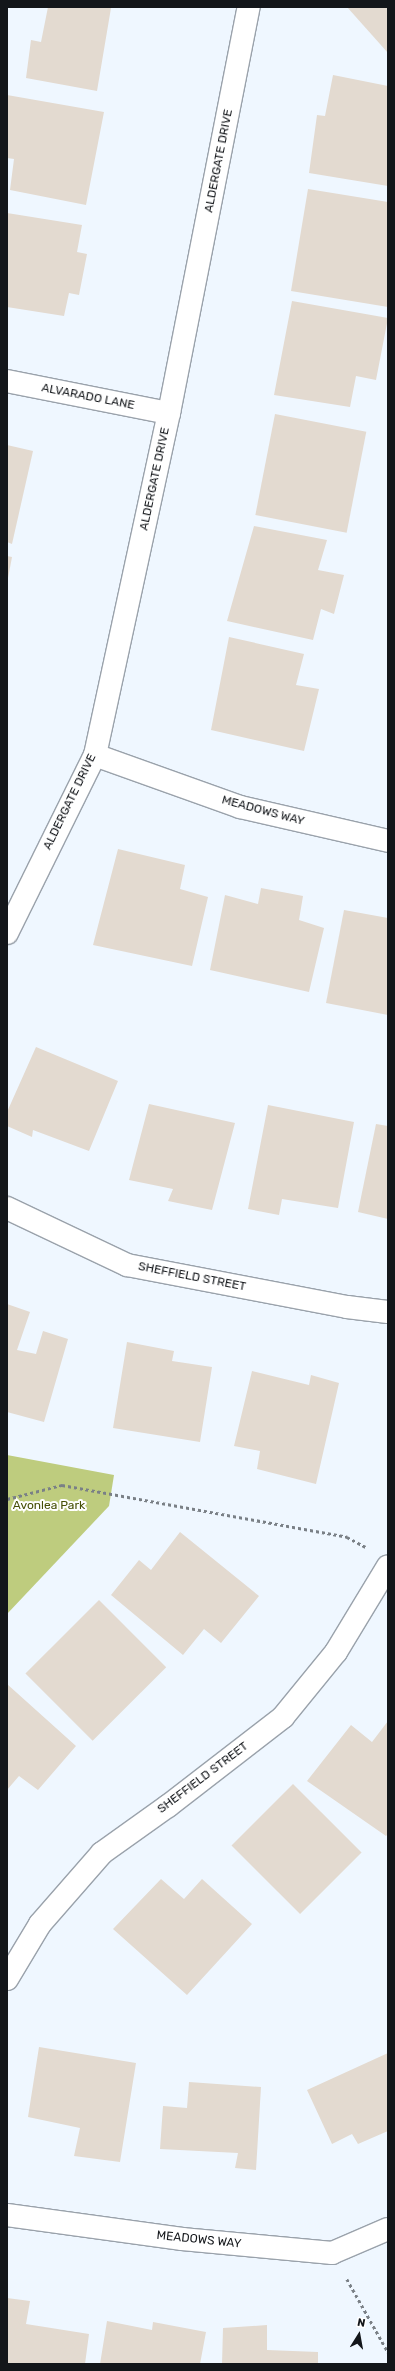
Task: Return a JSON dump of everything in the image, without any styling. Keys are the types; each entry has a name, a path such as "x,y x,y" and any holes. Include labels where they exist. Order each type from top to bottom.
{"street":[{"name":"ALDERGATE DRIVE","path":"7,933 95,755 169,413 249,7"},
{"name":"ALVARADO LANE","path":"7,381 169,413"},
{"name":"MEADOWS WAY","path":"95,755 240,807 387,837"},
{"name":"SHEFFIELD STREET","path":"7,1208 127,1265 348,1307 388,1312"},
{"name":"SHEFFIELD STREET","path":"7,1980 40,1924 102,1853 168,1806 284,1717 336,1652 388,1566"},
{"name":"MEADOWS WAY","path":"7,2215 182,2239 332,2253 388,2229"}],"path":[{"path":"7,1499 62,1485 347,1538 367,1547"},
{"path":"332,2253 388,2352"}],"green space":[{"name":"Avonlea Park","path":"7,1455 114,1475 109,1506 7,1614"}],"building":[{"path":"48,7 111,8 97,91 26,78 31,40 41,42"},
{"path":"347,7 388,7 388,53"},
{"path":"333,75 388,86 388,186 309,173 317,115 325,116"},
{"path":"7,95 104,112 86,205 10,190 14,159 7,158"},
{"path":"308,189 388,202 388,307 291,291"},
{"path":"7,213 82,225 77,252 87,254 79,295 69,293 64,316 7,307"},
{"path":"292,301 388,318 376,380 356,376 350,407 274,395"},
{"path":"275,414 366,432 347,533 255,515"},
{"path":"7,445 33,451 12,544 7,542"},
{"path":"254,526 327,540 318,570 344,575 334,614 321,609 313,640 227,621"},
{"path":"7,556 12,557 8,578 7,578"},
{"path":"229,637 304,654 296,685 319,689 304,751 211,730"},
{"path":"118,849 185,865 180,889 208,897 192,966 93,945"},
{"path":"261,888 303,896 299,920 324,928 309,992 210,970 225,895 258,904"},
{"path":"344,910 388,918 388,1015 326,1003"},
{"path":"36,1047 118,1081 89,1151 33,1130 32,1137 7,1126 7,1112"},
{"path":"149,1104 235,1123 212,1210 168,1201 173,1189 129,1180"},
{"path":"268,1105 354,1122 338,1208 282,1199 279,1215 248,1209"},
{"path":"376,1124 388,1126 388,1219 358,1212"},
{"path":"7,1304 30,1312 17,1350 36,1354 43,1331 68,1339 44,1422 7,1412"},
{"path":"127,1342 174,1351 172,1361 212,1367 200,1442 113,1428"},
{"path":"252,1371 309,1385 311,1375 339,1383 316,1484 257,1469 260,1451 234,1446"},
{"path":"180,1532 259,1596 221,1643 204,1629 183,1655 111,1595 139,1560 151,1570"},
{"path":"99,1600 166,1667 93,1741 25,1674"},
{"path":"7,1684 76,1746 38,1790 19,1776 7,1790"},
{"path":"388,1721 388,1834 386,1836 307,1781 351,1725 372,1742"},
{"path":"293,1784 362,1853 300,1914 231,1846"},
{"path":"161,1879 184,1899 202,1879 252,1924 187,1995 113,1929"},
{"path":"39,2047 136,2063 120,2162 74,2156 80,2128 28,2117"},
{"path":"388,2053 388,2131 358,2144 352,2134 332,2144 307,2090"},
{"path":"189,2082 261,2087 256,2170 235,2168 238,2153 160,2149 163,2106 187,2108"},
{"path":"7,2298 30,2301 26,2324 89,2334 85,2364 7,2364"},
{"path":"107,2321 152,2330 153,2322 206,2332 200,2364 100,2364"},
{"path":"267,2325 267,2350 318,2352 318,2364 222,2364 223,2328"}]}
